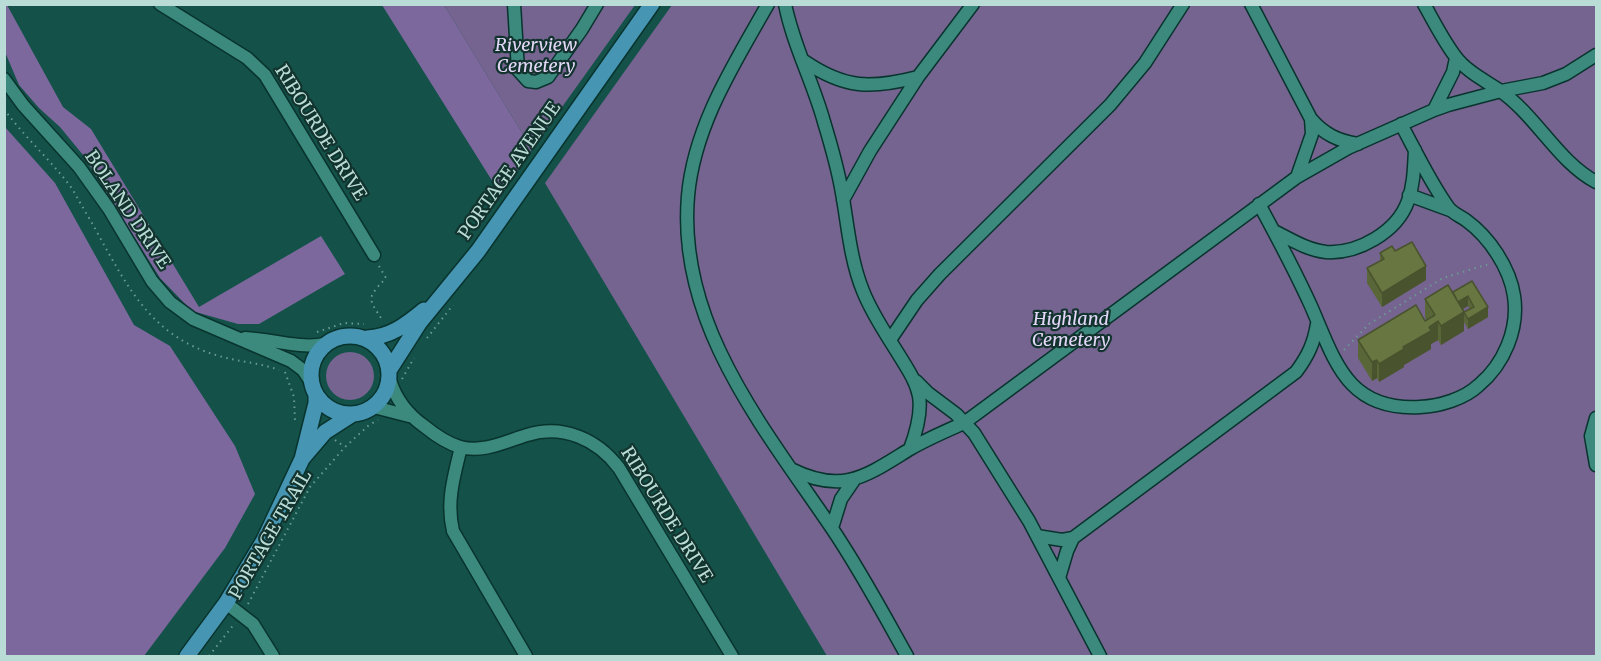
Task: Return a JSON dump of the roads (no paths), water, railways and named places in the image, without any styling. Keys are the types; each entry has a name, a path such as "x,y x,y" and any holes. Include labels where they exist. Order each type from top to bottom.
{"main road":[{"name":"PORTAGE AVENUE","path":"390,374 397,356 438,299 478,250 652,4"},
{"name":"PORTAGE AVENUE","path":"367,332 381,337 393,333 438,299"},
{"path":"187,657 226,603 264,540 302,459 316,403 314,388 313,361 320,339 367,332 386,357 390,374 377,413 368,411 353,414 332,410 323,403 314,388"},
{"path":"302,459 325,432 353,414"}],"street":[{"name":"RIBOURDE DRIVE","path":"160,4 247,58 265,75 374,255"},
{"path":"514,4 518,70 528,81 536,82 548,77 597,4"},
{"path":"768,4 720,89 709,116 690,182 688,215 696,285 717,347 749,407 832,528 907,657"},
{"path":"785,4 788,22 824,121 843,201 855,269 873,311 914,379 919,397 919,417 910,450"},
{"path":"843,201 870,151 918,76 973,4"},
{"path":"890,340 917,300 940,274 1086,130 1129,83 1145,63 1183,4"},
{"path":"1251,4 1311,119 1322,130 1336,138 1358,144"},
{"path":"1424,4 1456,58 1477,77 1501,91 1537,125 1579,171 1596,182"},
{"path":"791,469 811,479 829,482 854,480 901,457 910,450 964,423 1297,177 1358,144 1434,110 1501,91 1543,83 1566,74 1596,54"},
{"path":"1434,110 1453,72 1456,58"},
{"path":"804,61 818,71 842,81 861,85 876,86 918,76"},
{"name":"BOLAND DRIVE","path":"4,79 23,105 79,167 109,209 152,281 170,303 193,320 291,361 303,370 314,388"},
{"path":"1297,177 1312,134 1311,119"},
{"path":"1401,124 1450,210"},
{"path":"1274,231 1300,244 1324,252 1345,250 1365,244 1381,235 1397,219 1407,202 1413,176 1415,149"},
{"path":"1259,204 1274,231 1334,361 1345,377 1359,391 1376,401 1400,406 1432,406 1466,394 1478,387 1494,371 1512,334 1515,296 1509,276 1486,238 1450,210 1409,195"},
{"path":"1037,536 1062,540 1073,538 1235,419 1296,372 1313,344 1317,323"},
{"name":"BOLAND DRIVE","path":"238,337 261,338 297,345 320,339"},
{"name":"RIBOURDE DRIVE","path":"390,374 394,393 409,416 444,441 461,447 490,448 525,436 554,431 582,437 600,447 619,468 732,657"},
{"path":"914,379 974,433 1037,536 1100,657"},
{"name":"RIBOURDE DRIVE","path":"377,413 409,416"},
{"path":"1596,418 1592,436 1596,465"},
{"path":"461,447 450,494 449,506 453,531 526,657"},
{"path":"832,528 841,499 854,480"},
{"path":"1059,578 1073,538"},
{"path":"226,603 242,613 253,624 273,657"}],"park label":[{"name":"Riverview Cemetery","path":"536,56"},
{"name":"Highland Cemetery","path":"1071,330"}]}
